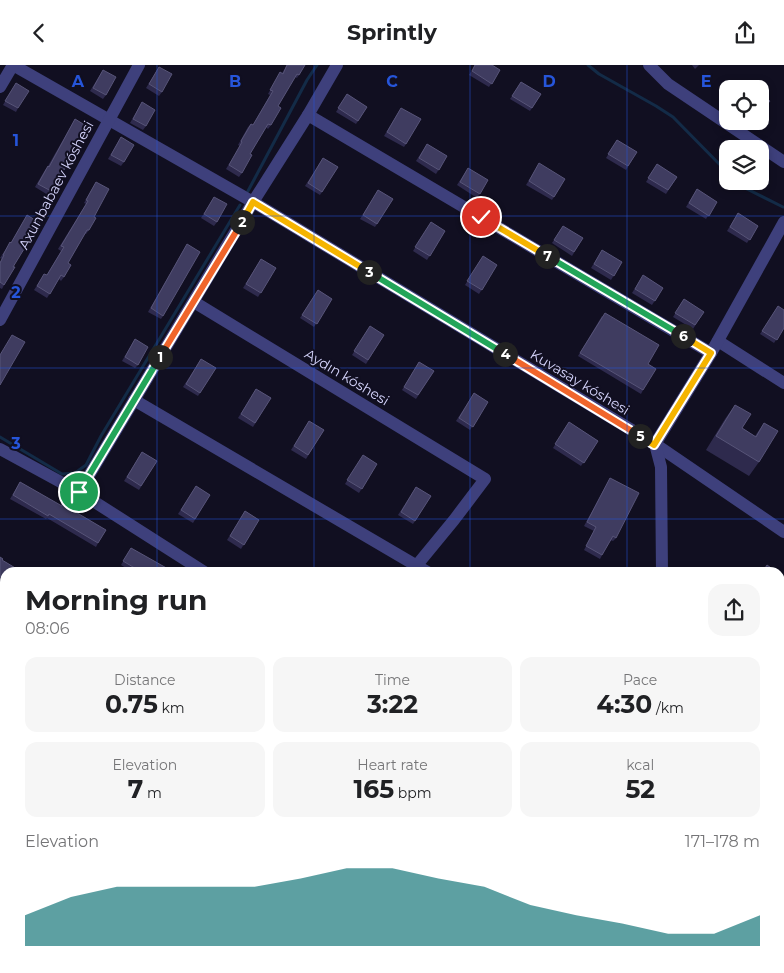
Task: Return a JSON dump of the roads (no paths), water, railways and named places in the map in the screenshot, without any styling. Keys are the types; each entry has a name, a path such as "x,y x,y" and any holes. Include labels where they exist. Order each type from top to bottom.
{"street":[{"path":"0,87 13,65"},
{"name":"Kuvasay kóshesi","path":"13,65 253,202 654,445 784,533"},
{"name":"Axunbabaev kóshesi","path":"0,320 139,65"},
{"path":"79,492 337,65"},
{"path":"649,65 668,84 784,162"},
{"path":"308,115 711,353"},
{"path":"662,567 661,467 654,445 718,341 784,222"},
{"name":"Aydın kóshesi","path":"194,302 485,479 417,565"},
{"path":"718,341 784,383"},
{"path":"134,400 420,567"},
{"path":"0,449 79,492 197,567"}],"waterway":[{"path":"248,191 307,80 317,65"},
{"path":"588,65 599,74 673,117 719,164"},
{"path":"749,190 783,207"},
{"path":"0,437 62,474 75,473 86,465 101,436 240,205"}]}
